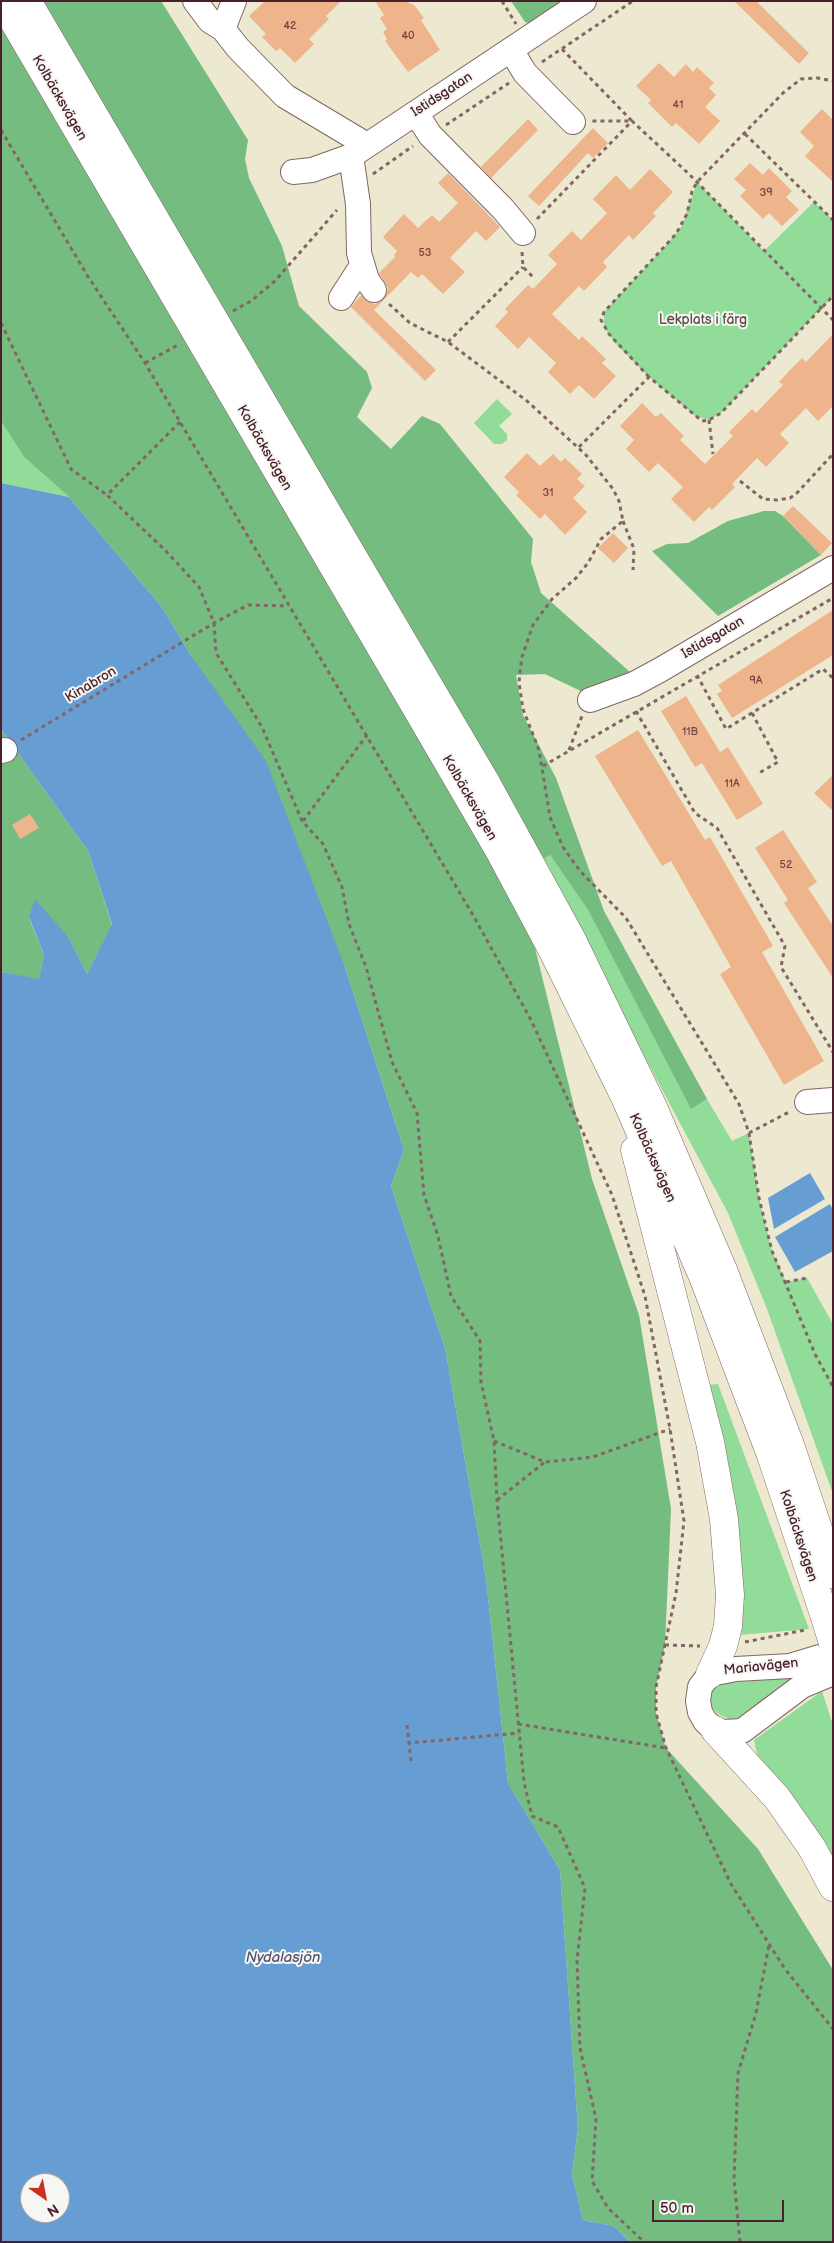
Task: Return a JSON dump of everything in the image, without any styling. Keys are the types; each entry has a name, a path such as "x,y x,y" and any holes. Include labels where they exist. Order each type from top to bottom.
{"highway":[{"name":"Kolbäcksvägen","path":"2,1 499,850 554,953 674,1206 737,1363 833,1643"},
{"name":"Kolbäcksvägen","path":"27,1 411,655 572,940 652,1105 724,1270 784,1426 833,1574"},
{"path":"624,1098 637,1159 710,1442 724,1519 730,1595 728,1626 723,1646 710,1674"},
{"path":"715,1730 777,1798 796,1824 833,1887"}],"street":[{"path":"195,1 210,21 223,29 238,48 286,96 359,151 357,196 359,253 361,267 374,290"},
{"path":"223,29 234,1"},
{"name":"Istidsgatan","path":"293,172 312,170 359,151 584,1"},
{"path":"518,45 525,72 573,122"},
{"path":"416,113 430,135 503,209 523,233"},
{"path":"341,298 361,267"},
{"name":"Istidsgatan","path":"590,700 691,665 829,575"},
{"path":"807,1102 833,1100"},
{"name":"Mariavägen","path":"833,1653 790,1666 736,1668 710,1674 700,1687 698,1701 705,1721 715,1730 724,1732 742,1731 802,1686 833,1673"}],"path":[{"path":"502,1 518,45"},
{"path":"627,1 628,4 633,1"},
{"path":"562,49 833,320"},
{"path":"833,81 818,78 801,80 783,94 697,182 692,190 687,214 676,234 609,305 601,320 614,342 649,377 696,416 702,420 709,420 721,413 833,296"},
{"path":"573,122 632,121"},
{"path":"534,279 523,267 523,233 632,121"},
{"path":"1,130 87,275 145,363 288,606 368,735 531,1020 612,1195 644,1296 670,1429 684,1521 676,1593 656,1687 656,1713 666,1748 731,1884 785,1969 833,2029"},
{"path":"744,134 833,220"},
{"path":"448,342 523,267"},
{"path":"374,290 410,323 448,342 527,400 579,447 613,489 634,549 633,570"},
{"path":"1,323 71,469 107,495 166,550 199,587 214,623 216,653 262,727 302,821 323,844 342,887 349,924 366,967 392,1062 417,1113 424,1195 438,1236 451,1296 480,1341 481,1382 494,1441 497,1500 524,1782 532,1816 558,1827 585,1888 578,1960 579,2009 580,2048 596,2119 592,2181 608,2208 644,2242"},
{"path":"145,363 179,344"},
{"path":"579,447 649,377"},
{"path":"709,420 713,454"},
{"path":"107,495 180,422"},
{"path":"740,481 763,499 784,499 796,494 833,454"},
{"path":"623,521 601,539 588,563 576,578 552,599 533,625 522,657 519,683 520,698 543,766 547,805 563,846 580,870 626,918 739,1104 749,1133 759,1198 772,1251 815,1354 833,1387"},
{"path":"543,766 636,710 691,665 833,598"},
{"name":"Kinabron","path":"3,750 248,604 288,606"},
{"path":"691,665 726,729 823,670 833,678"},
{"path":"569,750 590,700"},
{"path":"636,710 696,813 717,828 784,946 781,967 833,1052"},
{"path":"752,713 778,762 759,773"},
{"path":"302,821 368,735"},
{"path":"786,1282 807,1278"},
{"path":"494,1441 545,1462 593,1457 670,1429"},
{"path":"497,1500 545,1462"},
{"path":"518,1724 666,1748"},
{"path":"407,1725 410,1761"},
{"path":"409,1743 519,1732"},
{"path":"740,2242 734,2179 738,2073 756,2013 770,1945"}],"green space":[{"path":"1,1 161,1 248,140 245,159 249,178 282,246 299,306 367,372 372,388 357,417 391,449 422,416 440,424 533,539 531,562 541,593 630,672 616,685 587,694 545,674 516,675 523,715 556,778 604,911 707,1099 691,1109 588,910 550,855 517,875 592,1179 639,1315 671,1509 665,1645 656,1687 656,1713 666,1748 758,1849 833,1970 833,2242 630,2242 614,2226 583,2220 572,2174 578,2129 560,1870 508,1783 486,1578 445,1348 391,1186 404,1150 345,967 192,657 161,606 69,497 24,457 1,421"},
{"path":"511,1 563,1 532,24 525,22"},
{"name":"Lekplats i färg","path":"697,182 764,251 814,202 833,220 833,296 721,413 709,420 695,416 649,377 614,342 604,327 604,312 682,226"},
{"path":"497,399 512,414 499,426 507,434 507,440 502,444 494,444 474,423"},
{"path":"1,421 24,457 69,497 1,483"},
{"path":"764,511 775,511 783,516 821,555 718,616 652,551 667,544 688,543 728,521"},
{"path":"1,729 88,851 112,925 87,974 69,938 29,918 44,955 39,980 1,972"},
{"path":"550,855 588,910 691,1108 707,1099 732,1141 749,1133 759,1198 772,1251 786,1282 807,1278 833,1324 833,1494 767,1309 728,1213 540,861"},
{"path":"718,1384 809,1629 739,1635 707,1385"},
{"path":"800,1674 775,1690 744,1716 731,1720 718,1714 709,1704 711,1692 721,1682 752,1681"},
{"path":"822,1691 833,1725 833,1857 823,1840 757,1754 754,1740"}],"water":[{"name":"Nydalasjön","path":"1,483 69,497 161,606 192,657 266,761 345,967 404,1150 391,1186 445,1348 486,1578 508,1783 560,1870 578,2129 572,2174 583,2220 614,2226 630,2242 1,2242 1,972 39,979 44,955 29,917 35,899 69,938 87,974 112,924 88,851 1,729"},
{"path":"810,1173 825,1199 774,1229 768,1198"},
{"path":"830,1204 833,1210 833,1251 795,1272 775,1237"}],"building":[{"path":"265,1 341,1 326,16 329,19 309,39 314,44 295,63 280,48 276,51 262,37 266,34 249,16"},
{"path":"375,1 404,1 414,5 424,18 421,20 440,50 408,72 385,41 387,39 383,32 387,29 380,18 384,15"},
{"path":"734,1 756,1 809,53 799,64"},
{"path":"659,63 674,77 686,64 693,72 697,67 714,83 709,88 716,95 705,107 720,121 699,144 676,123 672,127 648,103 651,100 636,86"},
{"path":"822,109 833,120 833,182 805,156 814,146 800,132"},
{"path":"528,119 538,130 491,178 481,167"},
{"path":"593,128 608,143 593,158 588,153 539,206 528,196"},
{"path":"750,163 763,175 769,168 792,191 786,197 799,210 782,226 769,213 763,219 740,196 746,190 734,179"},
{"path":"650,169 673,192 653,213 656,216 633,240 629,235 603,262 607,267 584,291 579,286 552,314 579,340 582,336 606,359 602,363 616,376 594,399 579,385 570,394 548,372 556,363 529,337 518,349 495,326 508,312 505,309 528,285 533,289 557,264 548,255 572,231 581,240 607,213 593,199 616,175 630,190"},
{"path":"448,173 500,227 486,241 476,231 450,258 465,272 443,294 422,274 418,278 411,272 374,310 436,370 425,381 351,307 361,295 368,302 375,304 386,296 388,288 379,273 395,257 394,255 397,251 383,237 404,214 418,228 432,215 439,222 458,203 438,183"},
{"path":"833,334 833,406 818,421 806,408 780,434 789,443 766,467 757,458 732,484 735,487 712,510 709,507 694,522 671,499 683,487 658,463 649,472 626,449 634,440 620,426 642,403 656,417 661,413 684,436 680,440 705,464 733,436 729,432 752,409 756,413 783,385 779,382 790,370 802,358 806,362"},
{"path":"527,453 540,466 553,454 561,462 565,458 582,474 577,479 585,486 573,498 587,512 565,535 545,514 540,519 516,495 519,492 504,477"},
{"path":"793,506 832,543 821,555 783,516"},
{"path":"613,533 628,548 614,563 598,548"},
{"path":"833,610 833,655 732,718 717,694 722,691 718,685"},
{"path":"686,696 720,752 728,747 763,804 737,820 702,763 695,767 661,711"},
{"path":"638,730 705,840 710,837 773,946 762,952 824,1061 784,1085 720,974 731,967 671,861 662,866 595,756"},
{"path":"833,775 833,811 814,793"},
{"path":"30,814 39,828 20,839 12,825"},
{"path":"783,830 817,882 808,888 833,926 833,978 784,903 788,900 755,848"}]}
